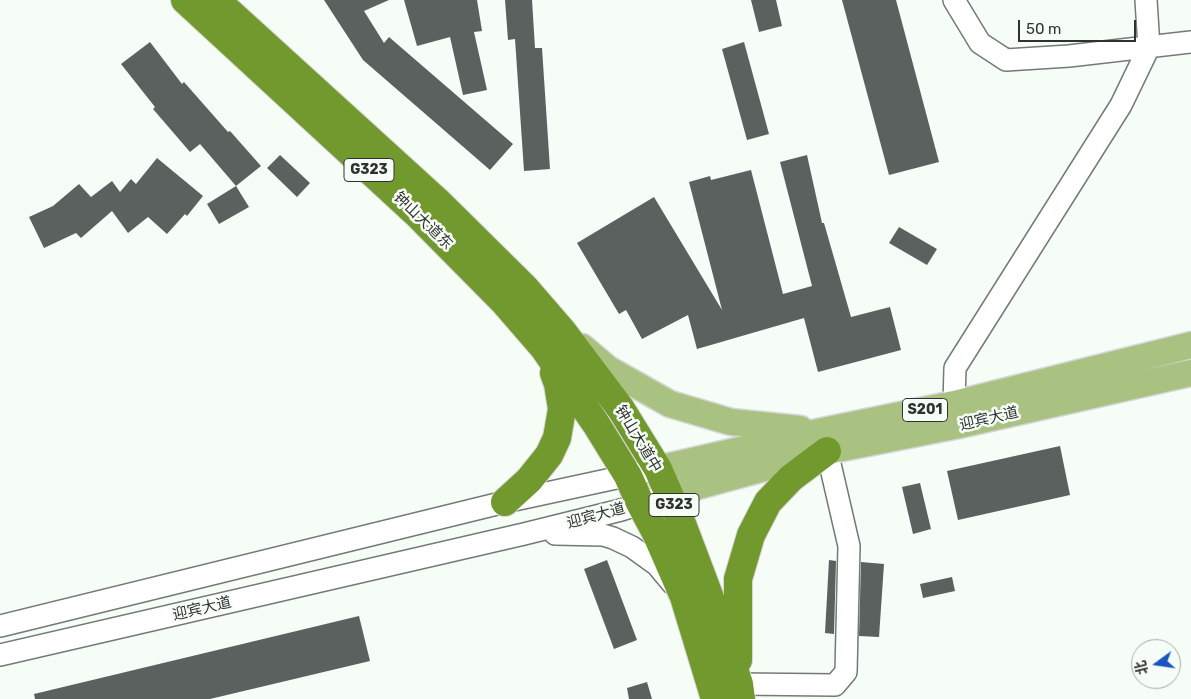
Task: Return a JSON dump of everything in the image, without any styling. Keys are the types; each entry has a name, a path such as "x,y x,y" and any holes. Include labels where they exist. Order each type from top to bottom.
{"highway":[{"name":"钟山大道东","path":"185,0 417,214 505,303 554,340"},
{"name":"钟山大道东","path":"216,0 437,201 525,288 554,340"},
{"name":"钟山大道中","path":"554,340 622,409 658,469 710,598 740,691"},
{"name":"钟山大道中","path":"554,340 596,424 628,476 640,504 656,533 684,597 716,699"},
{"path":"505,502 529,480 549,455 557,438 562,409 554,340"},
{"path":"740,691 738,579 751,535 768,502 825,441"}],"main road":[{"path":"554,340 670,404 731,422 825,441"},
{"name":"迎宾大道","path":"957,415 1191,345"},
{"name":"迎宾大道","path":"658,469 825,441 1191,373"},
{"name":"迎宾大道","path":"669,494 825,441"}],"street":[{"path":"954,0 980,43 1006,60 1191,42"},
{"path":"957,415 955,368 1121,105 1149,47 1146,0"},
{"path":"740,691 835,685 846,672 849,546 825,441"},
{"name":"迎宾大道","path":"0,626 505,502 658,469"},
{"name":"迎宾大道","path":"0,656 524,534 621,510 669,494"},
{"path":"524,534 603,535 613,538 632,547 657,565 684,597"}],"building":[{"path":"324,0 389,0 364,11 384,43 389,37 513,144 490,170 363,60"},
{"path":"404,0 477,0 482,31 474,32 487,90 463,95 450,37 417,46"},
{"path":"505,0 532,0 535,48 542,48 550,169 524,171 515,39 508,40"},
{"path":"751,0 776,0 782,26 759,32"},
{"path":"842,0 896,0 939,162 889,175"},
{"path":"150,42 182,84 184,82 261,166 236,186 200,144 190,152 153,109 155,107 121,64"},
{"path":"744,42 769,134 747,140 722,49"},
{"path":"280,155 310,183 297,197 267,168"},
{"path":"807,155 822,223 824,223 851,317 890,307 901,350 818,372 804,318 697,349 688,315 642,339 626,310 619,314 577,243 654,197 722,310 689,182 710,176 711,180 751,170 783,294 812,286 780,162"},
{"path":"157,158 203,196 187,216 185,214 167,234 148,217 128,233 112,211 81,238 76,233 44,248 29,217 53,206 79,184 91,197 112,181 120,192 131,179 136,184"},
{"path":"236,186 249,207 219,224 207,204"},
{"path":"899,227 937,249 927,265 889,243"},
{"path":"1060,446 1070,495 958,520 947,471"},
{"path":"920,483 931,529 913,534 902,487"},
{"path":"607,560 637,640 614,649 584,569"},
{"path":"829,560 836,561 834,634 825,633"},
{"path":"861,562 884,564 879,637 859,636"},
{"path":"952,577 955,591 923,598 920,584"},
{"path":"359,616 370,661 210,699 35,699 34,694"},
{"path":"647,682 652,699 629,699 627,688"}]}
